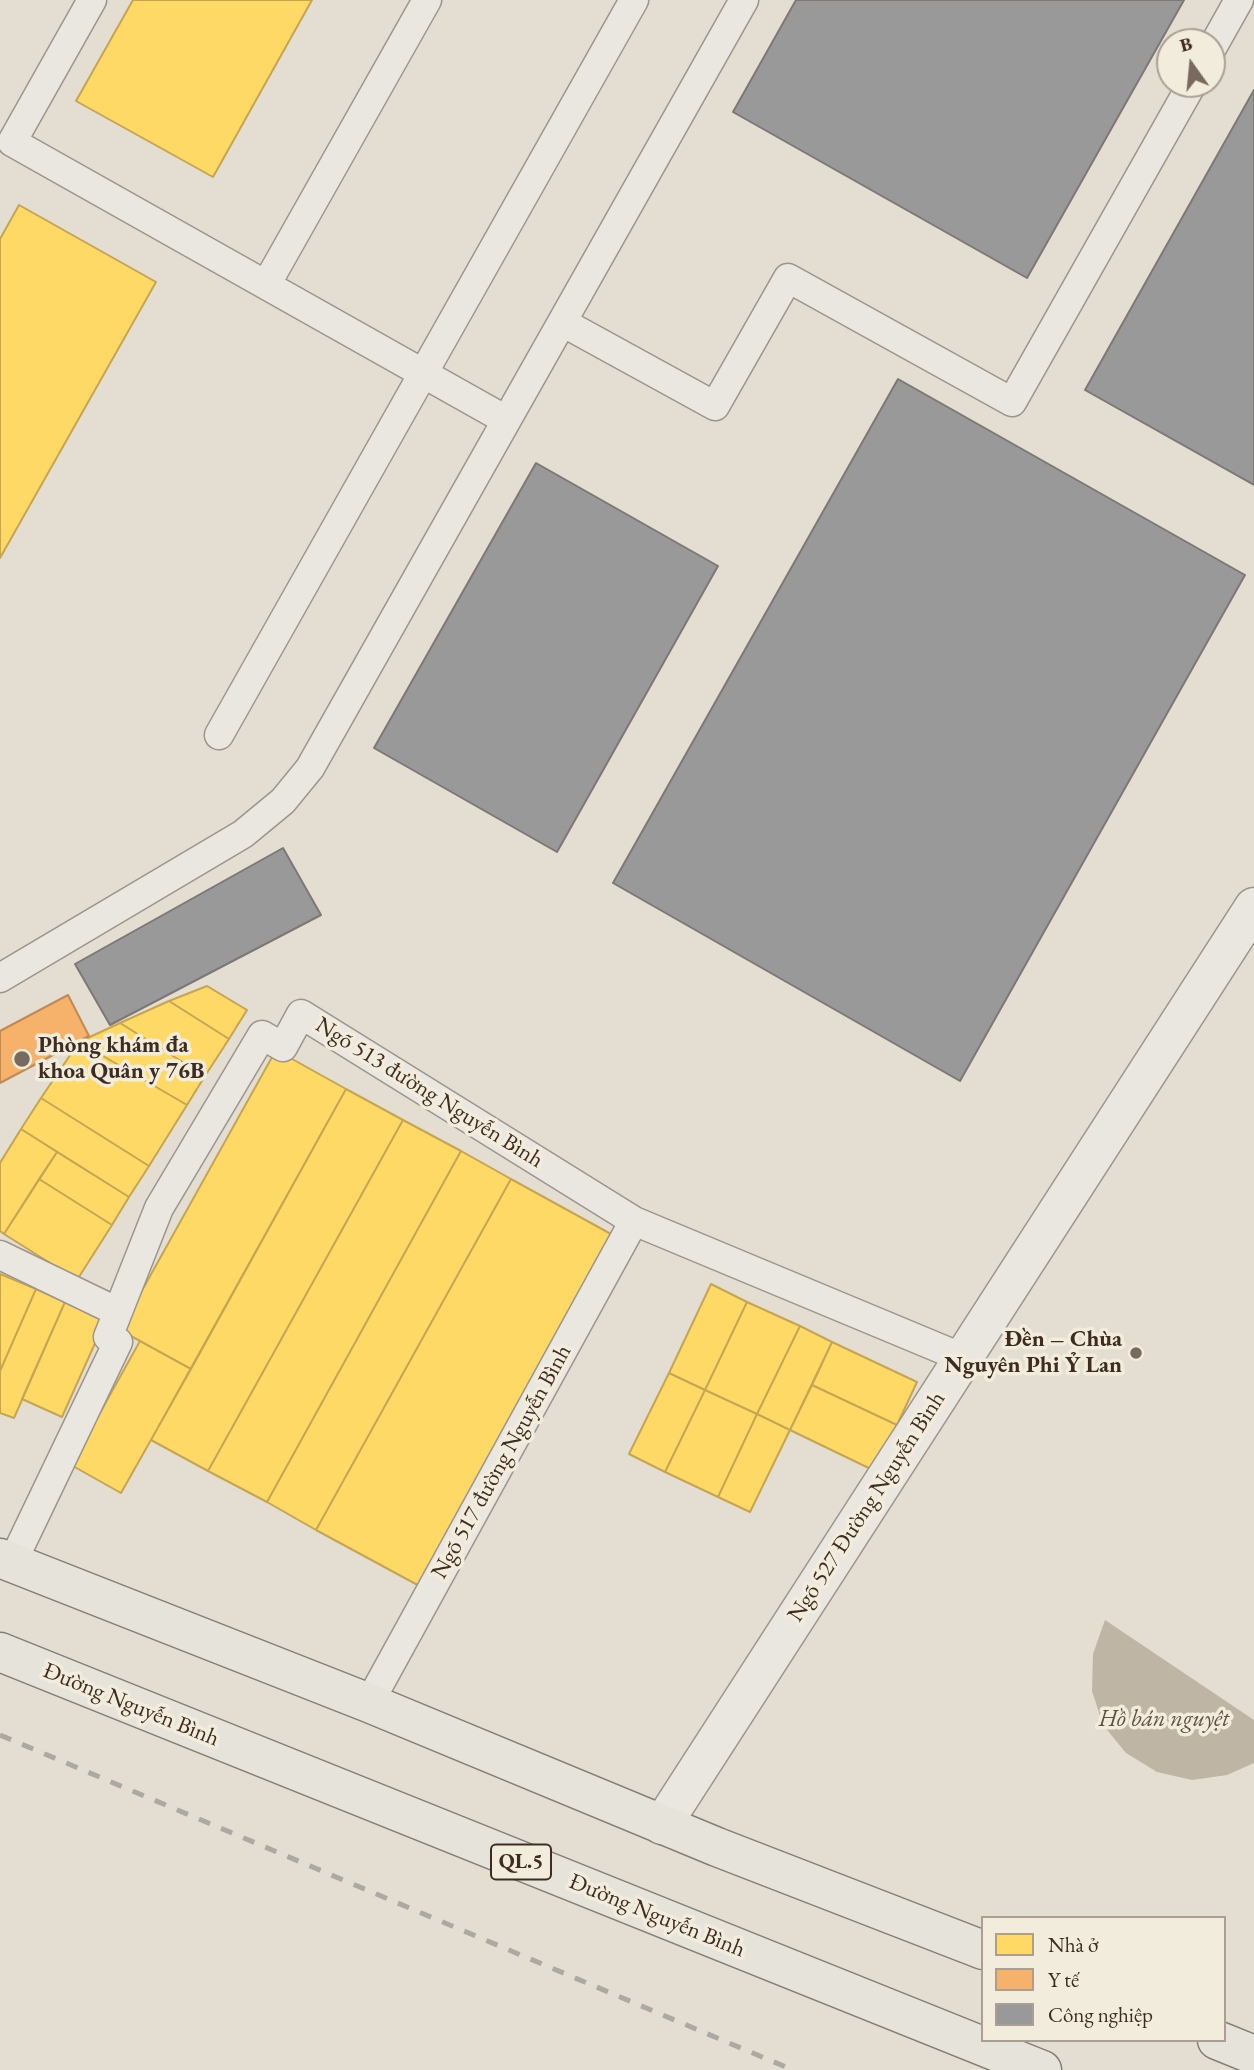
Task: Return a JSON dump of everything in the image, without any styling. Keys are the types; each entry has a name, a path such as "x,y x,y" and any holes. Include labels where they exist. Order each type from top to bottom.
{"highway":[{"path":"6,1560 369,1703 662,1825 981,1949"},
{"name":"Đường Nguyễn Bình","path":"0,1652 1042,2070"},
{"path":"1222,2042 1254,2054"}],"street":[{"name":"Ngõ 527 Đường Nguyễn Bình","path":"662,1825 1254,907"}],"lane":[{"path":"92,0 12,142 506,420"},
{"path":"267,285 427,0"},
{"path":"219,735 634,0"},
{"path":"0,978 243,834 283,802 310,768 744,0"},
{"path":"1223,28 1239,0"},
{"path":"562,322 715,407 788,278 1012,402 1184,98"},
{"name":"Ngõ 513 đường Nguyễn Bình","path":"6,1560 118,1342 108,1337 159,1208 262,1035 283,1047 301,1014 634,1221 963,1358"},
{"name":"Ngõ 517 đường Nguyễn Bình","path":"369,1703 634,1221"},
{"path":"0,1255 118,1312"}],"water":[{"name":"Hồ bán nguyệt","path":"1105,1620 1254,1720 1254,1763 1227,1775 1192,1780 1157,1772 1126,1753 1103,1725 1092,1691 1093,1654"}],"building: Nhà ở":[{"path":"133,0 312,0 213,177 76,101"},
{"path":"19,205 156,282 0,558 0,239"},
{"path":"207,986 247,1010 229,1039 169,1001"},
{"path":"169,1001 229,1039 205,1076 120,1023"},
{"path":"120,1023 205,1076 187,1105 79,1042"},
{"path":"79,1042 187,1105 149,1166 41,1098"},
{"path":"276,1050 346,1089 191,1369 120,1330"},
{"path":"346,1089 403,1120 208,1471 151,1440"},
{"path":"41,1098 149,1166 129,1197 21,1129"},
{"path":"403,1120 461,1151 267,1502 208,1471"},
{"path":"21,1129 57,1152 4,1234 0,1231 0,1163"},
{"path":"461,1151 511,1179 316,1530 267,1502"},
{"path":"57,1152 129,1197 112,1225 39,1179"},
{"path":"39,1179 112,1225 77,1280 4,1234"},
{"path":"511,1179 620,1239 425,1589 316,1530"},
{"path":"0,1274 36,1289 0,1371"},
{"path":"711,1284 747,1302 705,1390 669,1373"},
{"path":"36,1289 65,1302 14,1418 0,1413 0,1371"},
{"path":"65,1302 105,1321 62,1417 22,1399"},
{"path":"747,1302 800,1326 757,1414 705,1390"},
{"path":"800,1326 832,1342 790,1430 757,1414"},
{"path":"140,1341 191,1369 121,1493 71,1465"},
{"path":"832,1342 917,1382 897,1425 812,1385"},
{"path":"669,1373 705,1390 665,1472 629,1454"},
{"path":"812,1385 897,1425 875,1471 790,1430"},
{"path":"705,1390 757,1414 718,1497 665,1472"},
{"path":"757,1414 790,1430 750,1512 718,1497"}],"building: Y tế":[{"name":"Phòng khám đa khoa Quân y 76B","path":"68,995 89,1036 0,1083 0,1031"}],"building: Công nghiệp":[{"path":"796,0 1184,0 1168,28 1156,28 1156,50 1027,278 733,112"},
{"path":"1254,90 1254,485 1085,390"},
{"path":"898,379 1245,575 960,1081 613,883"},
{"path":"536,463 718,566 557,852 374,748"},
{"path":"283,848 321,915 110,1025 75,964"}],"railway":[{"path":"0,1735 793,2070"}],"place":[{"name":"Phòng khám đa khoa Quân y 76B","path":"22,1059"},
{"name":"Đền – Chùa Nguyên Phi Ỷ Lan","path":"1136,1353"}]}
